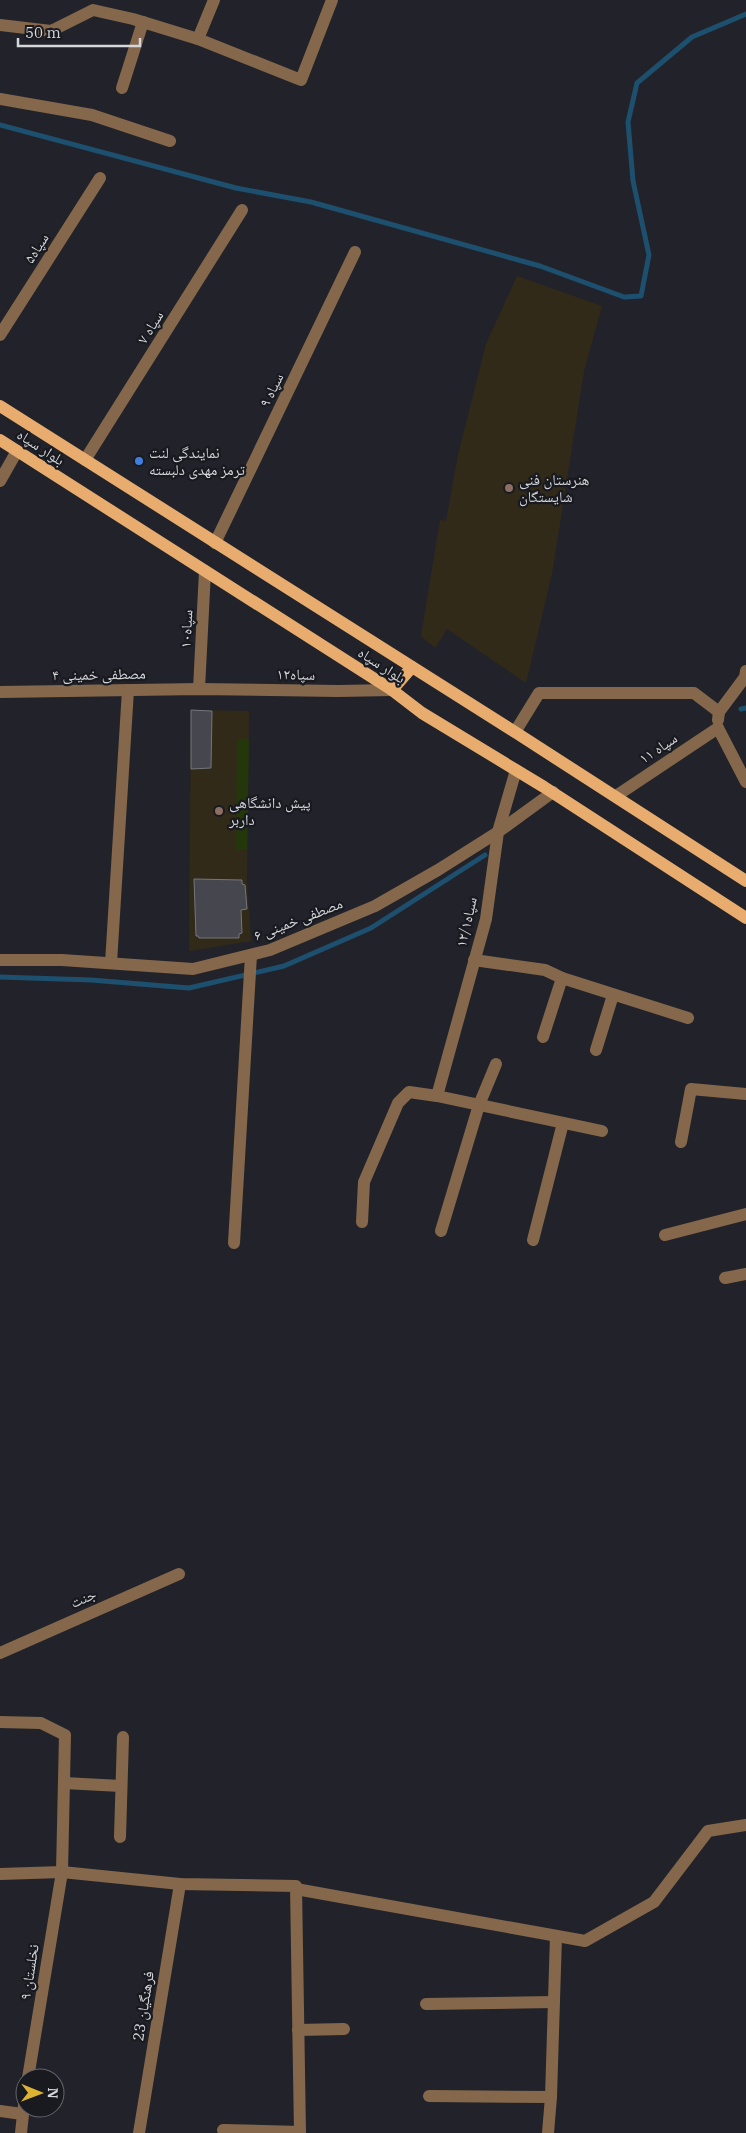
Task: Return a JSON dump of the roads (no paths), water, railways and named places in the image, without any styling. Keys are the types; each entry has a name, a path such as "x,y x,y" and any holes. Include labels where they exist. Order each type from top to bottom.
{"main road":[{"name":"بلوار سپاه","path":"0,406 616,796 746,882"},
{"name":"بلوار سپاه","path":"0,440 392,690 422,713 553,792 746,918"},
{"path":"392,690 412,667"}],"street":[{"path":"198,39 214,0"},
{"path":"0,25 51,31 93,10 143,22 198,39 301,80 332,0"},
{"path":"122,88 143,22"},
{"path":"0,99 92,115 170,141"},
{"name":"سپاه۵","path":"0,335 100,178"},
{"name":"سپاه ۷","path":"85,460 242,210"},
{"name":"سپاه ۹","path":"215,543 355,252"},
{"path":"0,481 17,451"},
{"name":"سپاه۱۰","path":"200,689 205,571"},
{"path":"744,678 719,712 718,728 746,782"},
{"name":"سپاه۱۲","path":"200,689 392,690"},
{"name":"مصطفی خمینی ۴","path":"0,693 200,689"},
{"path":"111,964 128,690"},
{"path":"515,732 539,693 694,693 719,712"},
{"name":"سپاه ۱۱","path":"616,796 718,728"},
{"name":"سپاه۱۲/۱","path":"437,1096 457,1017 486,918 498,832 516,770"},
{"path":"498,832 553,792"},
{"name":"مصطفی خمینی ۶","path":"0,960 62,960 193,969 251,955 270,950 375,906 438,870 498,832"},
{"path":"234,1242 251,955"},
{"path":"474,960 545,970 562,978 688,1018"},
{"path":"543,1037 562,978"},
{"path":"596,1050 613,995"},
{"path":"441,1231 479,1105 496,1064"},
{"path":"681,1142 691,1089 746,1094"},
{"path":"362,1222 364,1182 398,1103 409,1092 437,1096 602,1131"},
{"path":"533,1240 563,1123"},
{"path":"665,1235 746,1214"},
{"path":"725,1278 746,1274"},
{"name":"جنت","path":"0,1653 179,1574"},
{"name":"نخلستان ۹","path":"0,1722 41,1723 65,1734 62,1872 30,2068"},
{"path":"120,1838 123,1737"},
{"path":"64,1783 121,1786"},
{"path":"0,1874 62,1872 180,1884 296,1886 296,1889 585,1941 654,1902 708,1831 746,1825"},
{"name":"فرهنگیان 23","path":"139,2133 180,1884"},
{"path":"223,2130 300,2133 296,1889"},
{"path":"548,2133 551,2097 556,1936"},
{"path":"426,2004 554,2002"},
{"path":"298,2030 344,2029"},
{"path":"429,2096 551,2097"},
{"path":"0,2111 15,2113"},
{"path":"21,2133 22,2118"}],"waterway":[{"path":"0,125 236,188 311,202 540,266 624,297 641,296 649,255 633,181 628,122 637,83 692,37 746,14"},
{"path":"741,709 746,708"},
{"path":"0,977 91,980 189,988 284,966 371,928 485,855"}],"place":[{"name":"نمایندگی لنت ترمز مهدی دلبسته","path":"139,461"},
{"name":"هنرستان فنی شایستگان","path":"509,488"},
{"name":"پیش دانشگاهی داربر","path":"219,811"}]}
